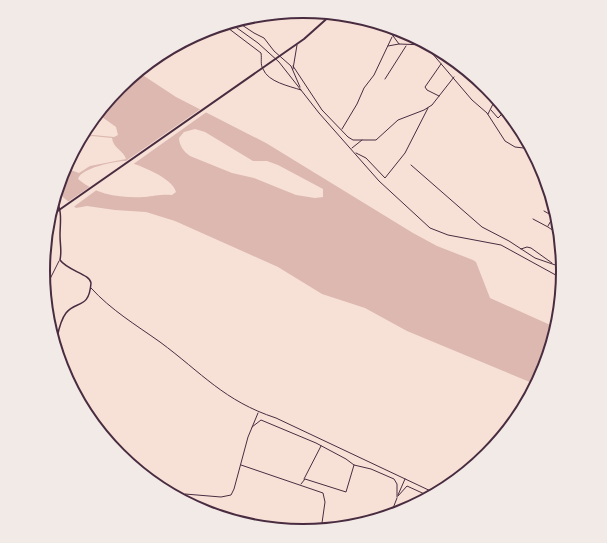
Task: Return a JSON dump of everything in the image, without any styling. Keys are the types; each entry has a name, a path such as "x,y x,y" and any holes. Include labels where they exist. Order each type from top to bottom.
{"main road":[{"path":"58,211 297,44 327,19"}],"street":[{"path":"243,26 262,36 293,70 302,90"},
{"path":"236,27 258,43 279,62 380,181 430,228 448,235 500,245 557,276"},
{"path":"229,29 261,53 261,64 267,76 282,84 302,90"},
{"path":"390,33 398,44"},
{"path":"342,130 358,104 364,88 374,75 392,36"},
{"path":"293,70 297,44"},
{"path":"388,46 398,44 416,44"},
{"path":"385,79 407,44"},
{"path":"432,53 454,77 472,100 488,114 505,141 515,147 525,148"},
{"path":"439,96 427,90 425,87 441,64"},
{"path":"294,66 322,110 350,139 376,140 398,120 428,108"},
{"path":"356,153 366,158 385,178 405,153 428,108 454,77"},
{"path":"488,114 494,104"},
{"path":"491,110 498,118 502,114"},
{"path":"351,148 363,139"},
{"path":"411,165 474,222 521,248 535,258 553,263"},
{"path":"50,278 60,260 62,248 60,238 62,218 58,209"},
{"path":"544,211 550,214"},
{"path":"533,219 554,231"},
{"path":"548,227 551,220"},
{"path":"521,248 530,248 557,265"},
{"path":"58,334 66,313 71,308 82,304 91,288 90,278 70,270 60,260"},
{"path":"91,288 106,304 160,342 213,386 239,403 258,412 276,418 430,491"},
{"path":"183,495 226,497 231,495 258,412"},
{"path":"252,427 261,420 346,458 354,465 370,469 394,480 397,484 397,497"},
{"path":"301,485 321,446"},
{"path":"241,465 318,491 324,496 322,524"},
{"path":"304,479 346,492 354,465"},
{"path":"393,509 405,478"},
{"path":"397,497 407,486 425,494"}],"shaded area":[{"path":"143,75 176,97 266,143 413,233 437,246 473,260 476,262 490,298 551,325 544,353 532,383 407,331 365,308 322,294 278,267 175,221 146,212 87,206 76,208 62,196 71,170 79,173 90,166 126,159 114,144 112,138 89,137 91,135 114,137 118,135 116,127 102,117 124,92","holes":["195,129 205,132 253,161 267,161 278,165 323,189 323,197 315,198 296,195 254,178 232,173 190,156 182,148 179,138 184,132","126,161 162,177 174,187 176,192 172,195 144,197 117,196 93,189 78,179 80,175 92,168 114,162"]}],"pier":[{"path":"202,108 208,111 132,165 123,163"},
{"path":"91,186 98,189 72,208 66,203"}]}
